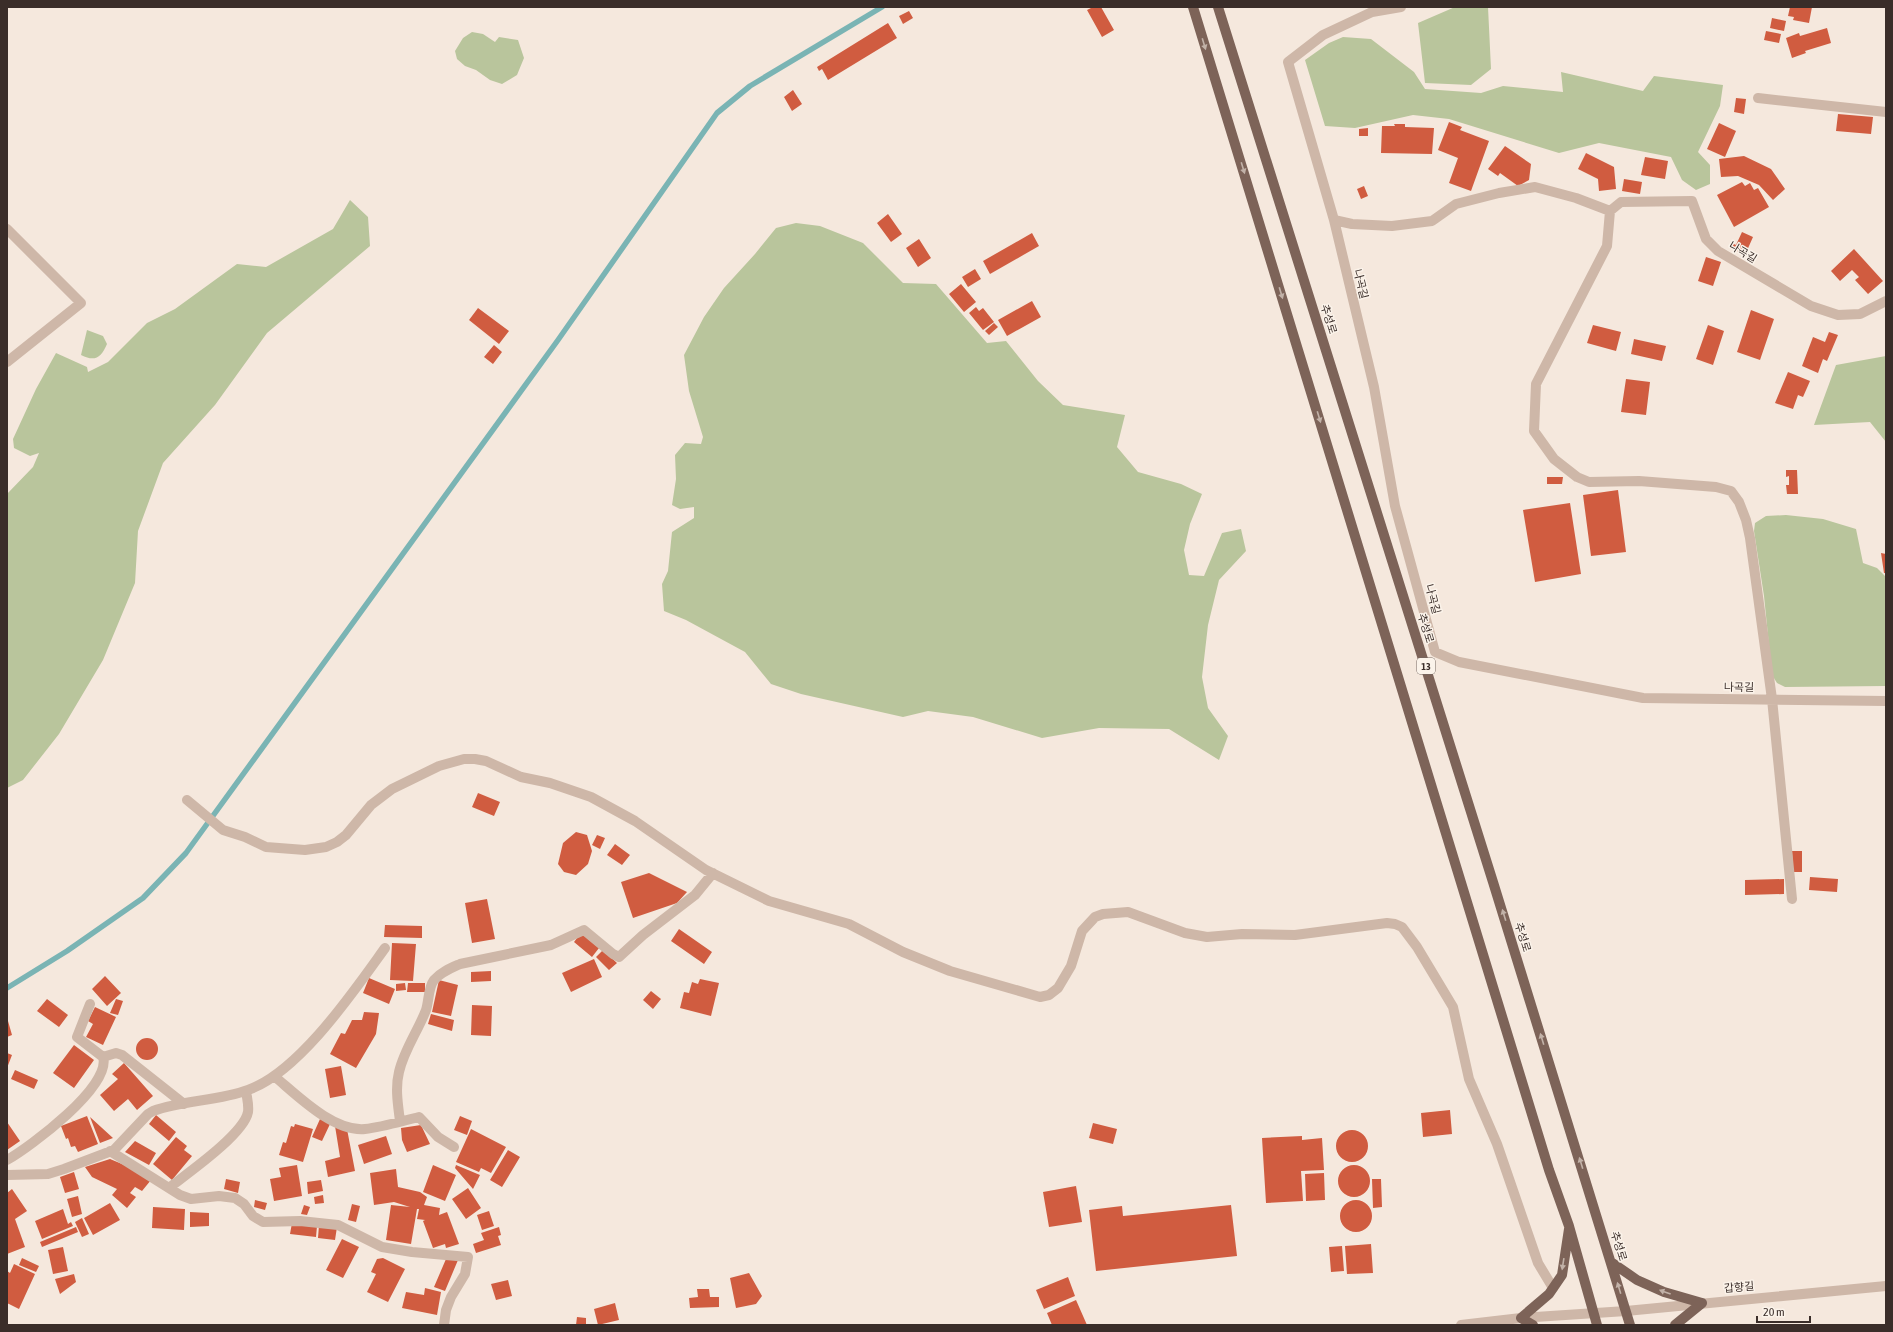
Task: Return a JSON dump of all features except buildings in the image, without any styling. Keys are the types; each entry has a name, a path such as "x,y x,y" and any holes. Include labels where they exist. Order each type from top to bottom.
{"main road":[{"path":"1193,7 1544,1155 1570,1226 1597,1325"},
{"name":"추성로","path":"1218,7 1494,882 1630,1325"},
{"path":"1533,1325 1521,1318 1549,1294 1562,1274 1570,1226"},
{"path":"1611,1262 1637,1280 1664,1292 1702,1303"},
{"path":"1675,1325 1702,1303"}],"street":[{"name":"나곡길","path":"1401,7 1372,12 1323,35 1288,62 1334,220 1374,387 1395,506 1435,652 1459,662 1643,698 1886,701"},
{"path":"1758,98 1886,112"},
{"path":"1334,220 1352,224 1392,226 1432,221 1456,204 1499,193 1535,187 1576,198 1610,211"},
{"name":"나곡길","path":"1792,899 1772,700 1746,520 1739,502 1731,491 1716,486 1639,481 1589,482 1577,477 1554,459 1534,431 1536,384 1607,246 1610,211 1621,202 1692,201 1706,239 1718,251 1811,306 1838,315 1860,314 1886,301"},
{"path":"7,229 81,303 7,362"},
{"path":"187,800 223,830 245,837 266,847 305,850 326,847 337,842 346,835 371,805 389,791 439,766 464,759 486,761 521,777 550,783 590,797 635,821 691,860 713,873 769,901 849,924 903,952 950,971 1040,997 1049,995 1058,988 1071,966 1082,931 1095,917 1103,914 1128,912 1185,933 1207,937 1242,934 1295,935 1377,924 1395,924 1402,928 1414,942 1453,1007 1469,1079 1497,1144 1538,1263 1553,1288"},
{"path":"400,1121 397,1098 399,1072 405,1055 427,1008 433,982 437,977 460,964 551,946 584,930 613,954 619,957 643,935 695,895 713,873"},
{"path":"7,1175 48,1174 64,1170 110,1151 119,1145 148,1114 161,1108 246,1091 267,1081 306,1048 337,1012 385,948"},
{"path":"7,1160 20,1152 78,1106 102,1072 105,1062 103,1057 77,1037 90,1004"},
{"path":"103,1057 116,1053 122,1054 184,1104"},
{"path":"274,1076 323,1115 347,1126 365,1129 419,1117 438,1137 454,1147"},
{"path":"170,1187 221,1146 240,1128 248,1114 246,1091"},
{"path":"110,1151 170,1187 180,1195 191,1199 219,1196 235,1198 244,1204 254,1216 263,1222 300,1221 338,1226 382,1247 412,1252 468,1257 465,1274 451,1297 446,1310 444,1325"},
{"name":"갑향길","path":"1461,1325 1521,1318 1626,1311 1886,1286"}],"green space":[{"path":"1455,7 1488,7 1491,69 1471,85 1425,83 1418,23"},
{"path":"472,32 483,34 495,42 499,37 518,40 524,58 517,75 502,84 490,80 476,70 465,66 457,59 455,51 463,38"},
{"path":"1343,37 1371,39 1414,72 1425,89 1481,93 1503,86 1563,92 1561,72 1643,91 1654,76 1723,85 1720,106 1698,152 1710,165 1710,184 1696,190 1682,180 1671,157 1599,143 1559,153 1449,119 1413,115 1355,128 1325,126 1305,60 1329,43"},
{"path":"350,200 368,217 370,246 267,333 215,405 163,463 138,531 135,583 103,660 59,734 23,780 7,788 7,494 33,467 39,453 30,456 14,448 13,439 36,389 56,353 87,367 88,372 108,362 147,323 175,309 237,264 266,267 333,229"},
{"path":"796,223 820,226 863,243 903,283 936,284 987,343 1006,341 1038,381 1063,405 1125,415 1117,447 1138,472 1181,484 1202,494 1190,524 1184,550 1189,575 1204,576 1222,533 1241,529 1246,551 1219,580 1208,625 1202,677 1208,708 1228,736 1219,760 1169,729 1099,728 1042,738 973,717 928,711 903,717 801,694 771,684 745,652 686,620 664,611 662,584 668,571 672,532 694,518 694,507 680,509 672,505 676,479 675,455 685,443 701,444 703,437 689,391 684,355 704,317 724,288 776,228"},
{"path":"87,330 103,336 107,344 102,353 94,358 81,355"},
{"path":"1886,356 1886,442 1870,422 1814,425 1836,365"},
{"path":"1786,515 1823,519 1856,529 1863,563 1877,568 1885,576 1886,686 1785,687 1777,683 1772,675 1764,596 1754,531 1755,523 1766,516"}],"waterway":[{"path":"7,988 67,951 143,898 186,853 558,340 717,113 750,86 882,7"}]}
